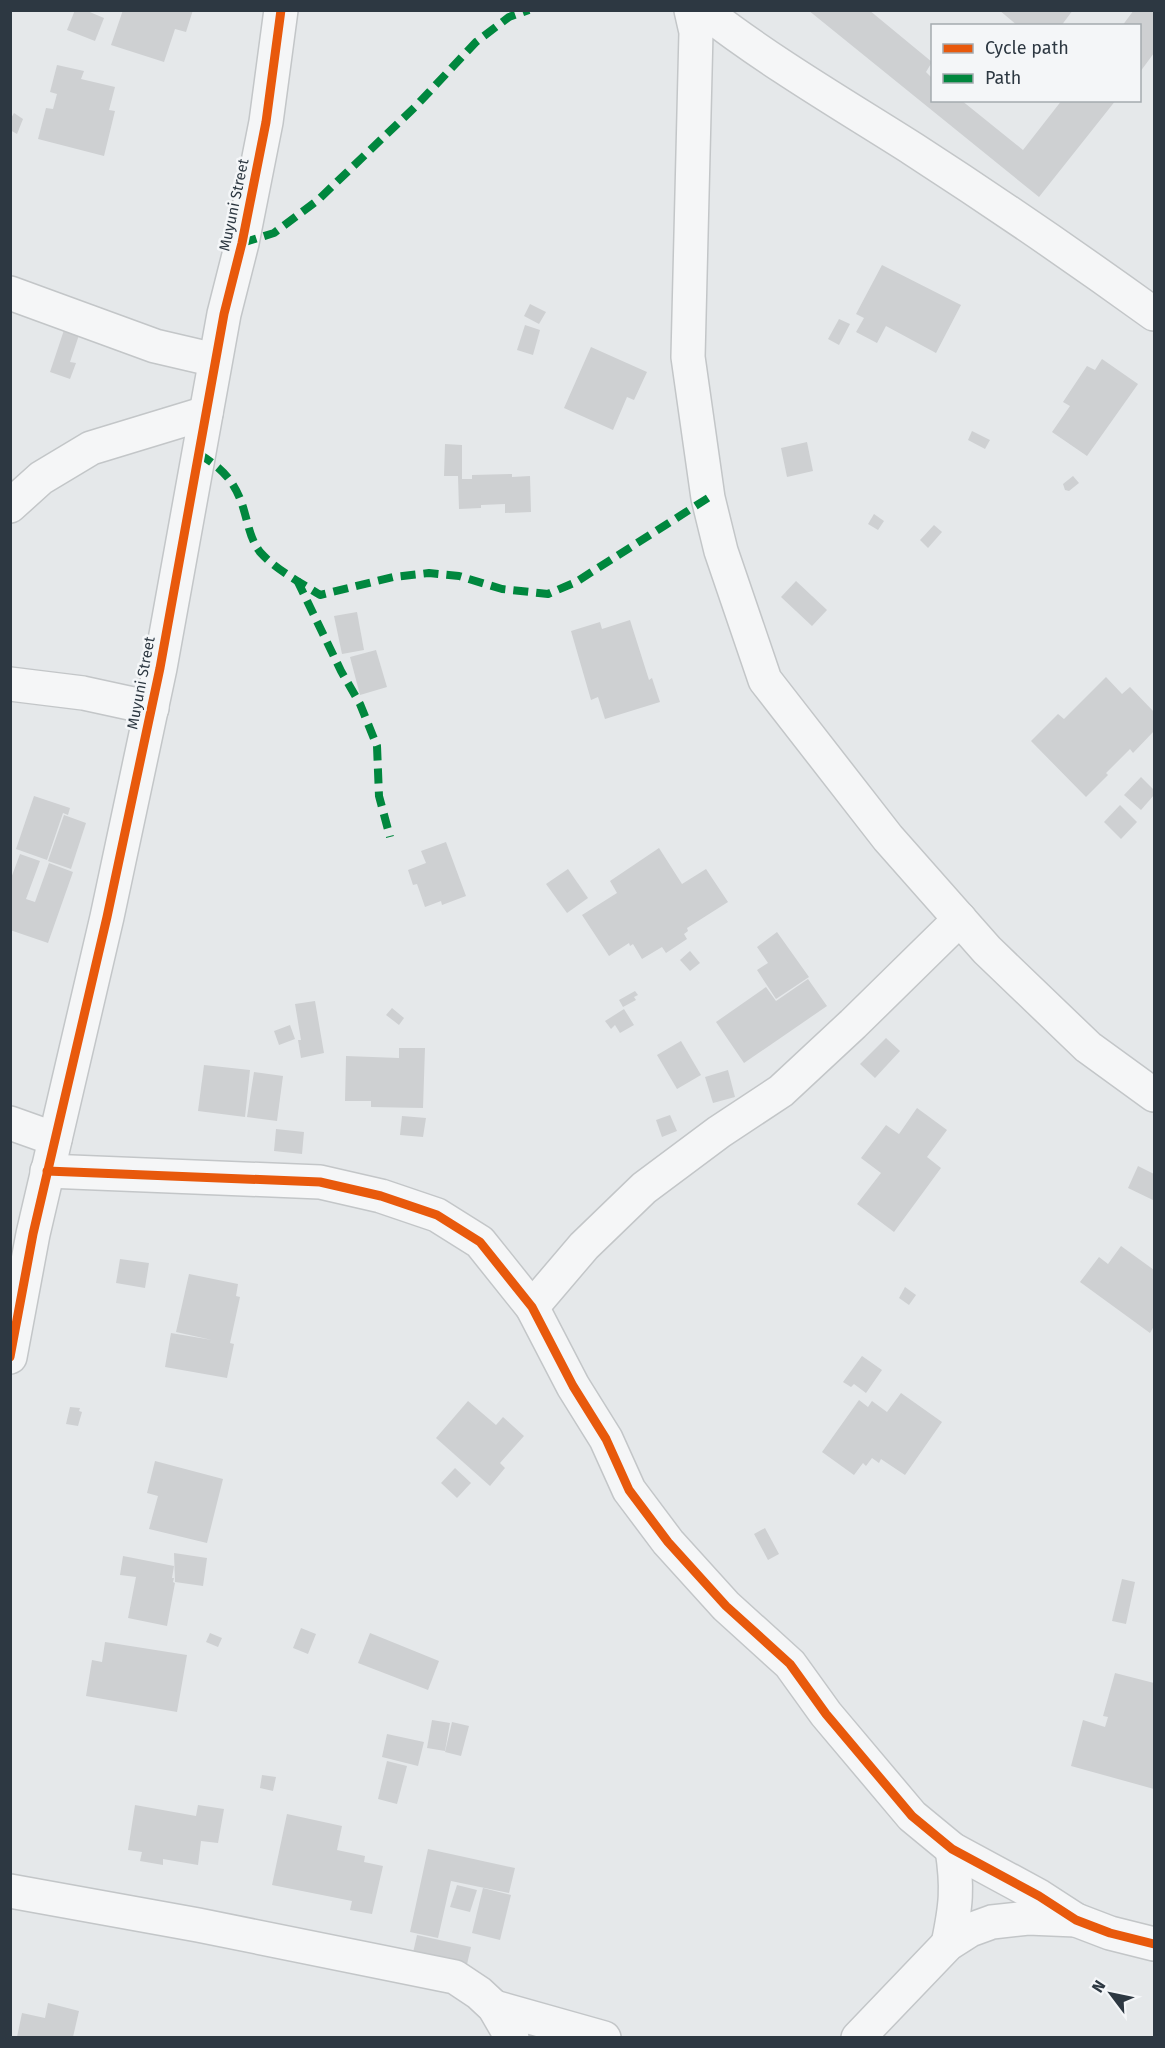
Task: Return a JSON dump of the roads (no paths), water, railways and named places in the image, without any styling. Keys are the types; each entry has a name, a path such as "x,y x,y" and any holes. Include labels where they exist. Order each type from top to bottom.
{"street":[{"name":"Muyuni Street","path":"10,1357 33,1234 107,917 152,708 224,315 242,243 266,122 281,10"},
{"path":"691,10 696,32 688,357 708,498 721,551 765,680 888,838 987,950 1088,1047 1155,1095"},
{"path":"703,10 749,46 932,162 1155,314"},
{"path":"10,293 155,346 216,360"},
{"path":"10,506 41,478 91,448 206,413"},
{"path":"10,684 83,693 152,708"},
{"path":"532,1307 584,1246 644,1188 719,1132 781,1091 960,919"},
{"path":"10,1123 55,1138"},
{"path":"47,1171 320,1182 381,1196 436,1215 480,1242 532,1307 573,1386 606,1439 629,1490 668,1542 726,1605 790,1665 826,1714 912,1816 952,1849 1039,1896 1076,1920 1110,1933 1155,1944"},
{"path":"948,1944 957,1890 952,1849"},
{"path":"10,1891 187,1923 454,1977 479,1993 494,2007 512,2037"},
{"path":"858,2037 948,1944 970,1930 992,1922 1028,1918 1076,1920"},
{"path":"494,2007 604,2037"}]}
